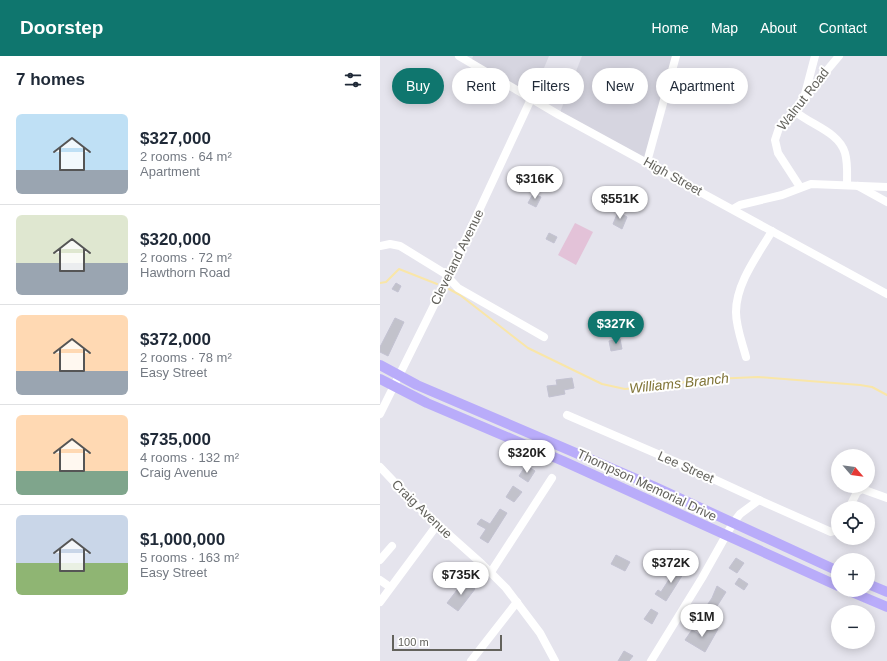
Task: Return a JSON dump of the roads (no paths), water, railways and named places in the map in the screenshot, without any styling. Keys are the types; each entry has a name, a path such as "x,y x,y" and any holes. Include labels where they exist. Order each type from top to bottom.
{"main road":[{"name":"Thompson Memorial Drive","path":"380,365 399,376 653,486 831,568"},
{"name":"Thompson Memorial Drive","path":"380,380 394,388 563,461 831,583"},
{"path":"875,587 887,592"},
{"path":"863,597 887,607"}],"street":[{"name":"High Street","path":"459,56 518,91"},
{"path":"647,162 676,56"},
{"path":"803,99 815,56"},
{"name":"Walnut Road","path":"800,187 778,153 775,140 779,128 796,112 803,99 839,56"},
{"name":"Cleveland Avenue","path":"380,414 448,276 529,104"},
{"name":"High Street","path":"540,104 887,294"},
{"path":"796,112 810,123 830,134 843,148 846,163 847,185"},
{"path":"733,209 740,204 782,195 800,187 817,184 887,187"},
{"path":"856,185 887,202"},
{"path":"746,357 737,324 737,301 742,284 772,231"},
{"path":"380,246 390,244 400,246 448,276 458,288 544,337"},
{"name":"Lee Street","path":"568,416 683,465 831,532"},
{"name":"Craig Avenue","path":"380,467 437,525 491,572 517,602 540,633 555,661"},
{"path":"491,572 552,478"},
{"path":"852,501 857,492 862,489 887,498"},
{"path":"651,661 733,523 740,514 759,500"},
{"path":"380,602 437,525"},
{"path":"380,560 392,546"},
{"path":"380,580 390,587"},
{"path":"471,661 517,602"}],"waterway":[{"name":"Williams Branch","path":"380,283 386,282 399,269 437,284"},
{"name":"Williams Branch","path":"449,289 460,295 528,348 602,384 625,389 713,379 758,377 860,385 872,387 887,395"}]}
